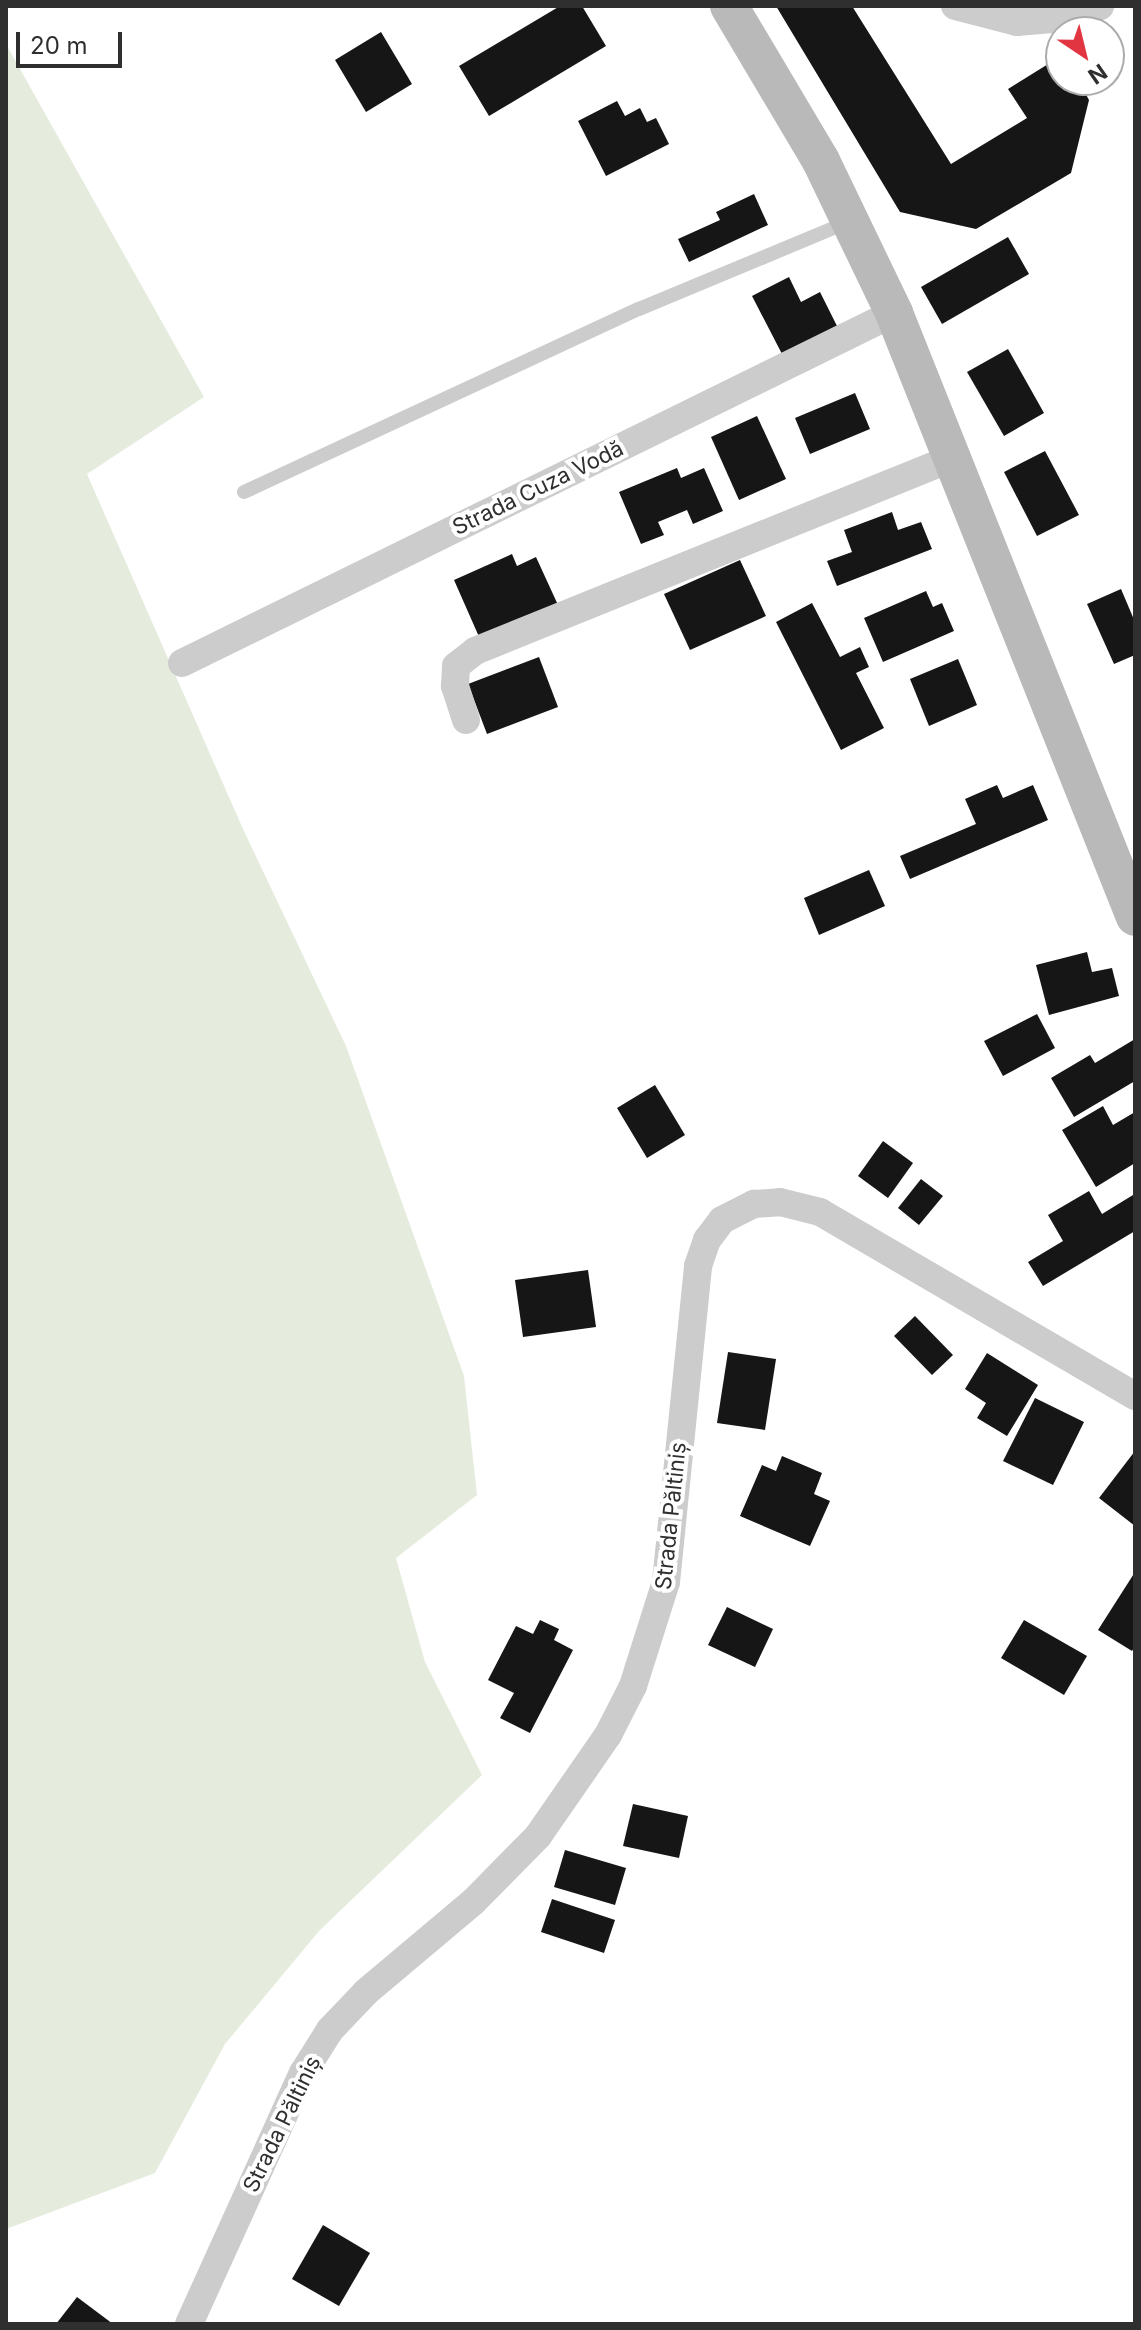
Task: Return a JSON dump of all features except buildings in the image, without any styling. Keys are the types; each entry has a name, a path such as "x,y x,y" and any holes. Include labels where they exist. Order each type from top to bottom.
{"street":[{"path":"729,6 852,220 894,313 1135,917"},
{"path":"955,6 1017,22 1064,18 1100,6"},
{"name":"Strada Cuza Vodă","path":"182,663 894,313"},
{"path":"466,720 455,686 456,666 475,651 950,459"},
{"name":"Strada Păltiniș","path":"189,2324 303,2073 330,2030 366,1992 474,1901 538,1836 608,1735 633,1686 666,1582 698,1266 707,1240 722,1220 735,1211 767,1203 820,1212 1135,1396"}],"lane":[{"path":"244,492 639,309 852,220"}],"green space":[{"path":"6,44 204,397 87,474 243,829 346,1046 464,1376 477,1495 396,1558 425,1662 482,1775 319,1931 225,2044 155,2173 6,2229"}]}
